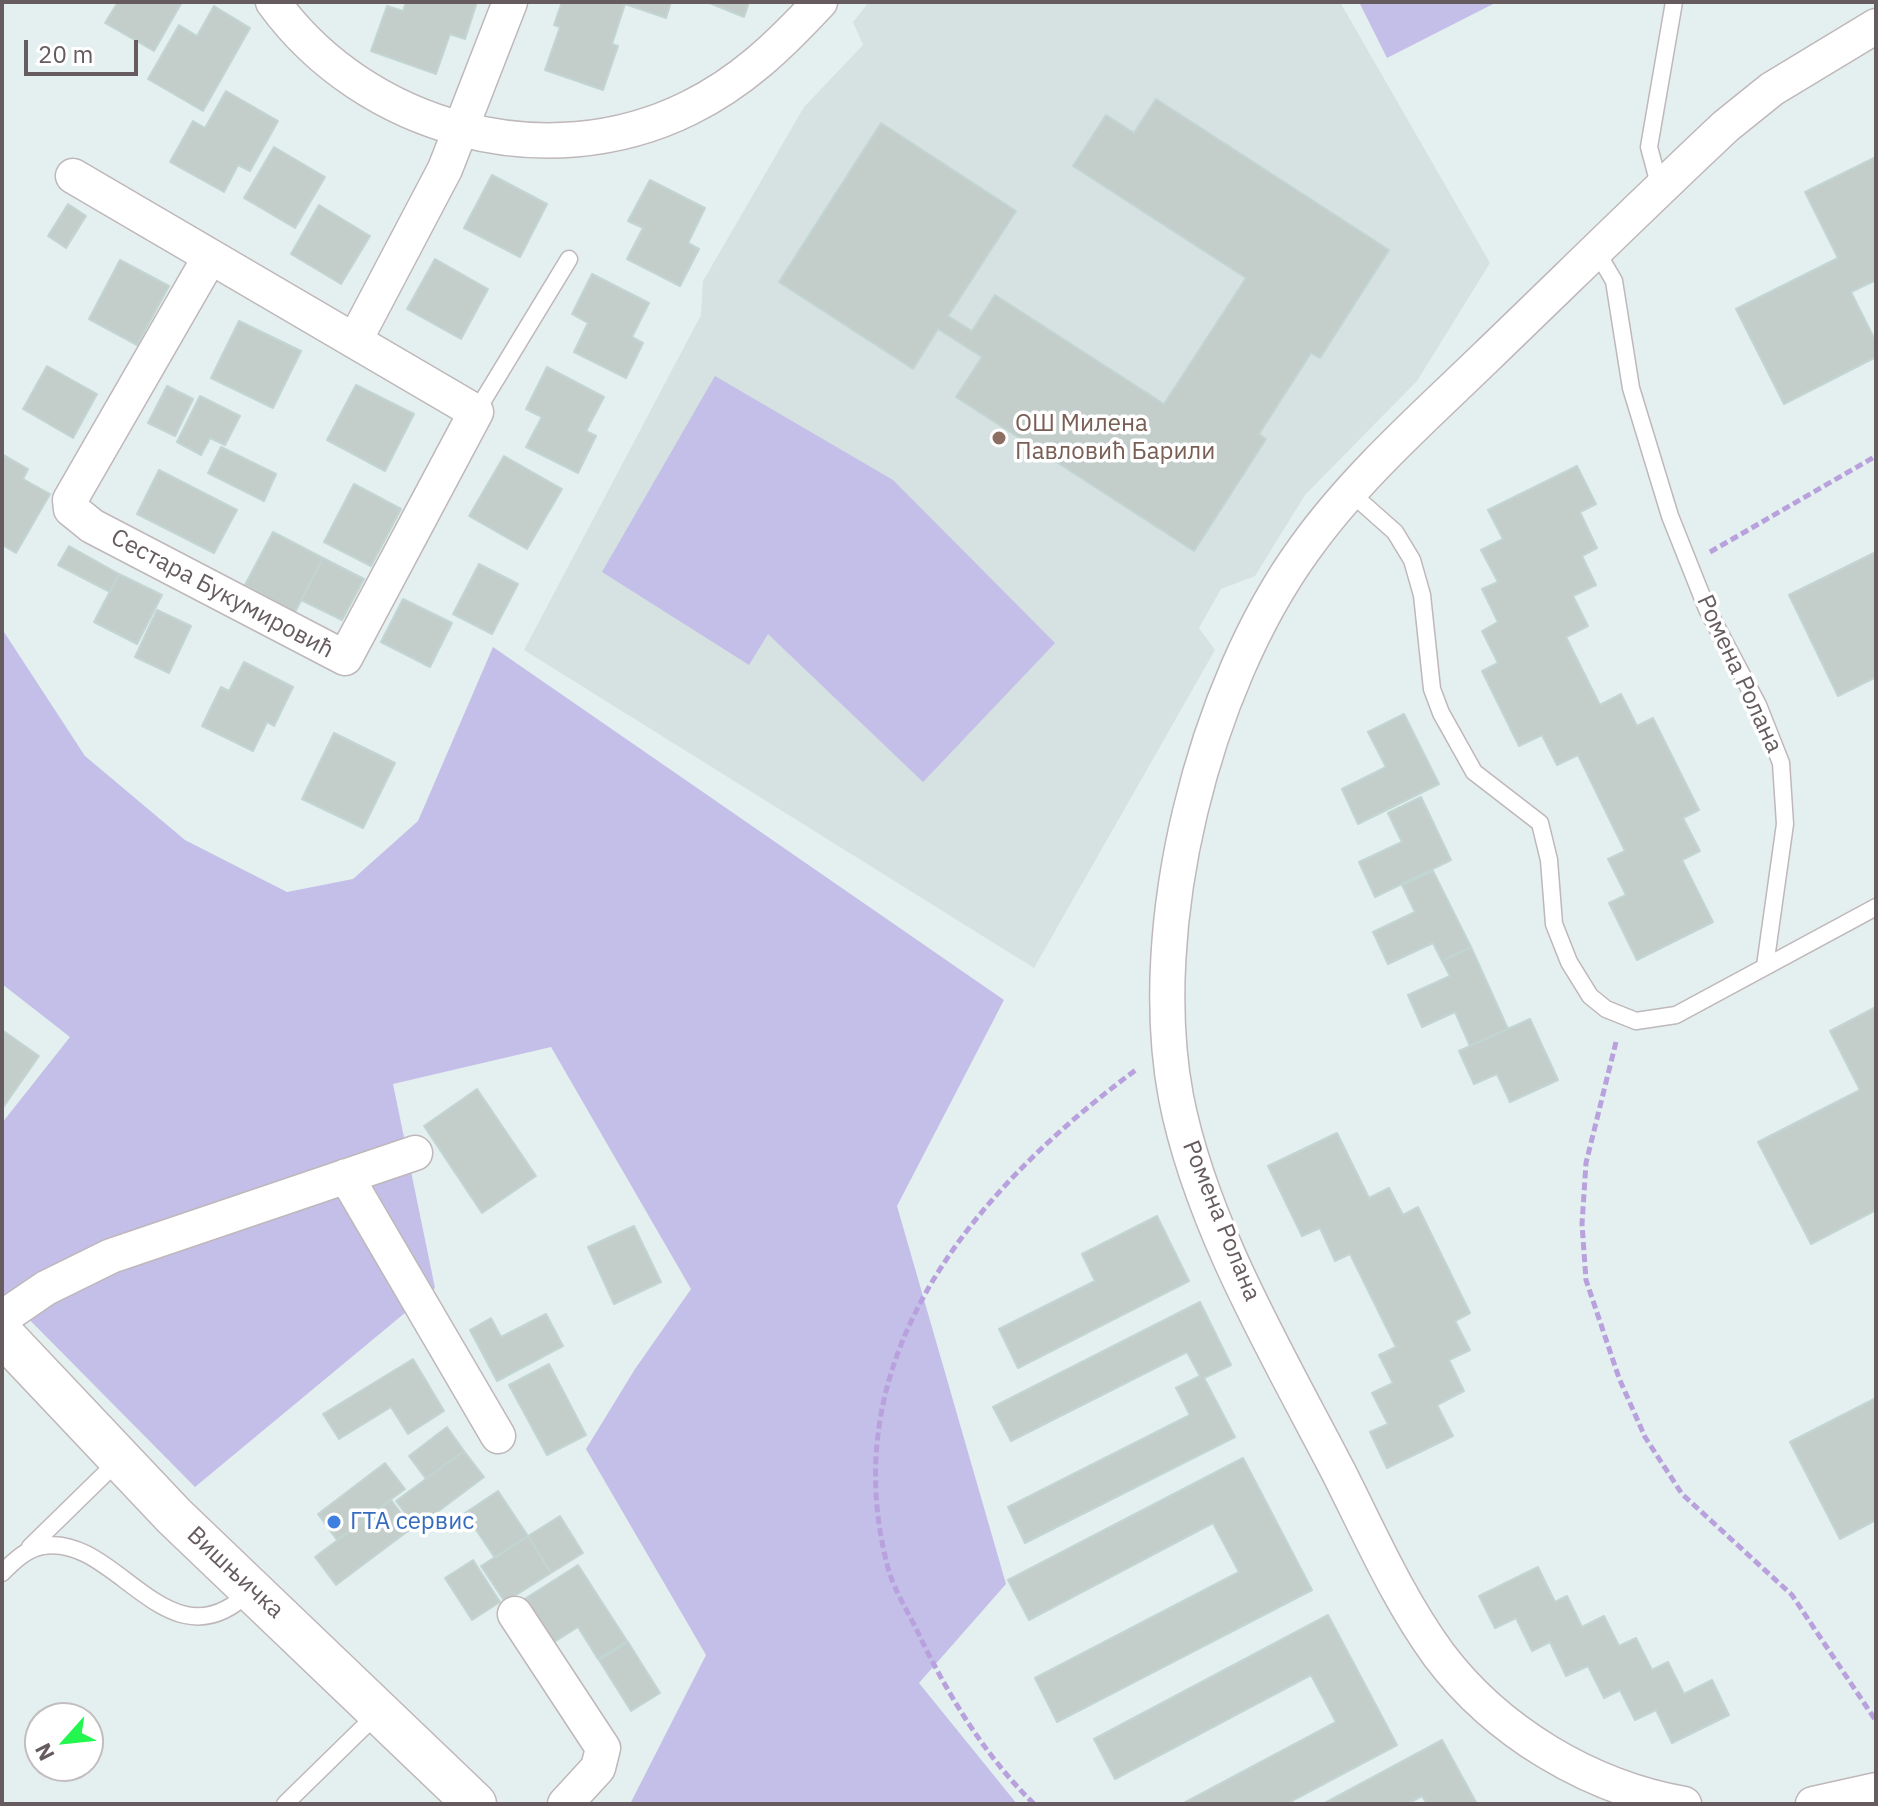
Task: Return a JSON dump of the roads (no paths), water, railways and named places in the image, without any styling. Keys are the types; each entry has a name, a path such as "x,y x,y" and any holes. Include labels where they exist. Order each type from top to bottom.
{"street":[{"path":"273,2 317,53 352,81 419,118 462,132 500,137 563,138 654,122 687,109 746,75 820,2"},
{"path":"355,340 462,132 510,2"},
{"path":"1597,252 1660,188 1772,89 1876,26"},
{"path":"73,176 476,412"},
{"name":"Ромена Ролана","path":"1597,252 1413,428 1351,493 1304,549 1253,640 1219,715 1198,778 1182,848 1170,978 1171,1045 1176,1097 1195,1169 1221,1235 1295,1388 1428,1640 1468,1689 1522,1736 1588,1773 1634,1793 1684,1804"},
{"name":"Сестара Букумировић","path":"210,257 70,500 71,509 92,526 345,658 476,412"},
{"path":"2,1318 37,1294 111,1256 415,1153"},
{"path":"346,1176 498,1436"},
{"name":"Вишњичка","path":"2,1334 120,1459 475,1804"},
{"path":"515,1614 603,1748 598,1768 565,1804"},
{"path":"1813,1804 1876,1790"}],"lane":[{"path":"1660,188 1649,147 1674,2"},
{"name":"Ромена Ролана","path":"1597,252 1614,281 1640,425 1689,564 1718,631 1758,705 1781,763 1785,824 1765,966"},
{"path":"476,412 569,259"},
{"path":"1351,493 1395,532 1412,560 1422,595 1432,689 1441,713 1474,772 1540,823 1549,860 1554,924 1569,962 1590,996 1622,1017 1650,1021 1676,1015 1876,907"},
{"path":"2,1573 120,1459"},
{"path":"23,1554 43,1546 65,1548 97,1562 155,1601 189,1616 207,1618 231,1610 252,1589"},
{"path":"285,1804 380,1711"}],"place":[{"name":"ОШ Милена Павловић Барили","path":"999,438"},
{"name":"ГТА сервис","path":"334,1522"}]}
